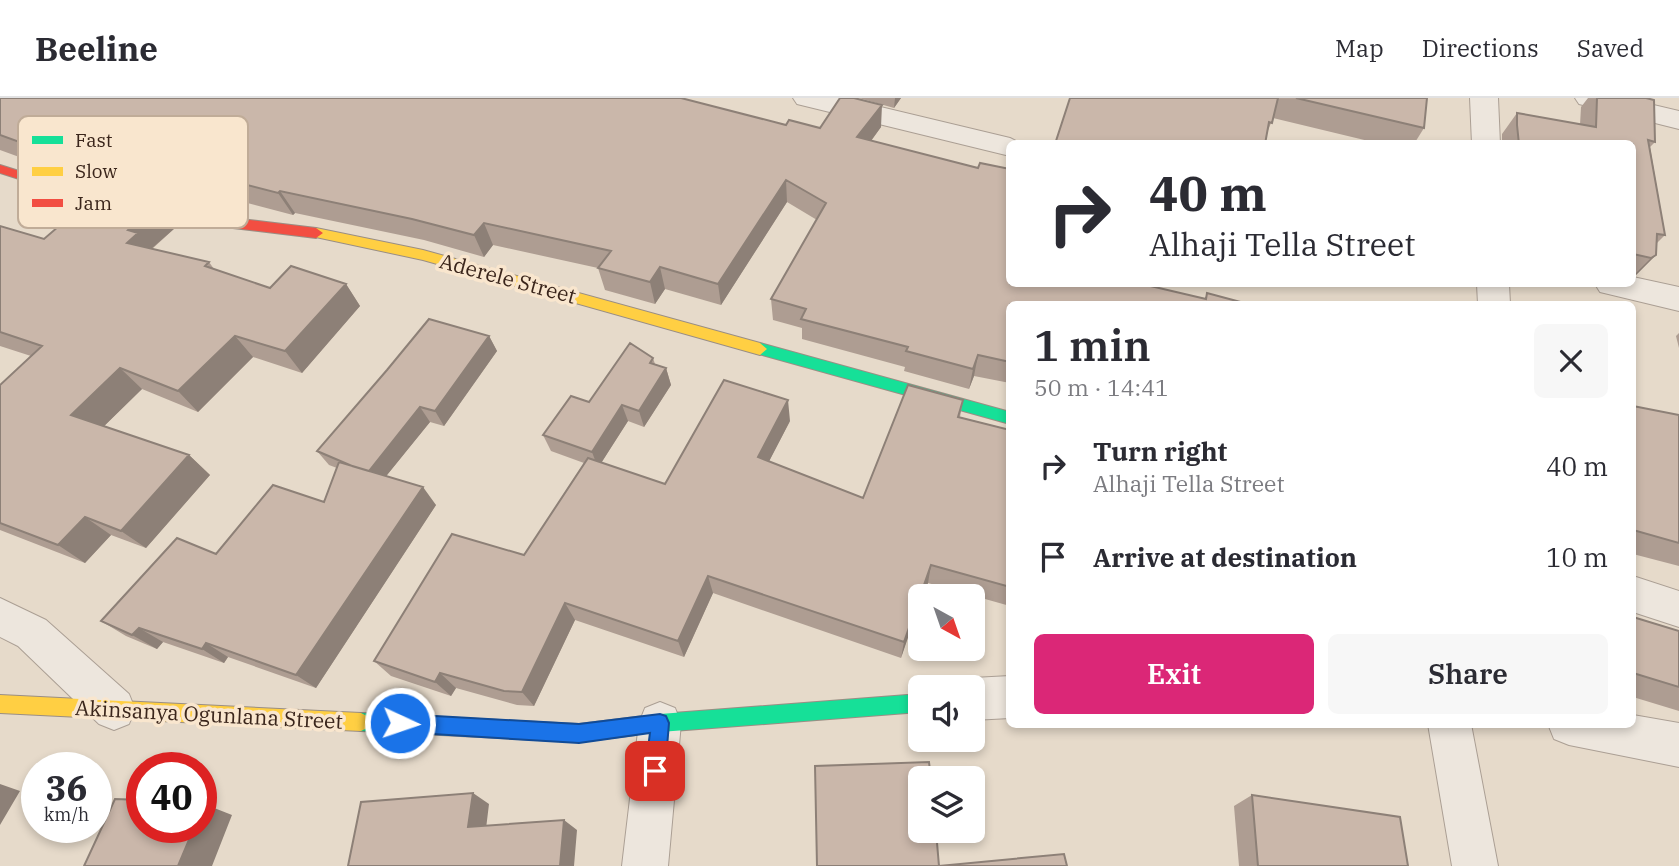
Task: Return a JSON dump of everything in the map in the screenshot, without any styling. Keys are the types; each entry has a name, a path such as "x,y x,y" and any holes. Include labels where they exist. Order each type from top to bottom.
{"street":[{"path":"807,98 1006,146"},
{"path":"1484,98 1486,140"},
{"path":"1589,98 1679,120"},
{"name":"Aderele Street","path":"0,169 18,175"},
{"name":"Aderele Street","path":"248,224 302,230 423,255 1006,417"},
{"path":"1625,287 1679,299"},
{"path":"1636,595 1679,608"},
{"path":"0,617 32,633 114,709"},
{"path":"985,698 1006,696"},
{"name":"Akinsanya Ogunlana Street","path":"0,704 579,733 660,723 908,704"},
{"path":"645,866 660,723"},
{"path":"1450,728 1475,866"},
{"path":"1590,728 1679,745"}],"building":[{"path":"0,98 681,98 786,125 789,120 820,128 840,98 854,98 882,105 857,137 978,168 980,163 1006,168 1006,287 1155,287 1206,299 1207,293 1237,301 1006,301 1006,361 978,355 973,369 906,351 908,347 801,319 806,309 771,299 826,203 786,180 718,284 660,267 650,282 598,268 611,251 484,223 474,235 412,219 248,185 248,116 18,116 18,142 0,135"},
{"path":"1070,98 1278,98 1266,140 1056,140"},
{"path":"1296,98 1427,98 1424,128"},
{"path":"1597,98 1654,100 1655,142 1648,140 1665,235 1657,234 1656,255 1651,258 1636,255 1636,140 1519,140 1517,113 1596,127"},
{"path":"0,226 44,239 57,228 130,228 128,230 138,233 127,243 209,262 205,266 270,288 291,266 346,284 285,351 235,336 178,391 120,368 71,415 189,455 121,531 85,517 58,545 0,523 0,385 42,346 0,332"},
{"path":"429,319 489,336 435,411 420,407 369,471 317,451 387,370"},
{"path":"630,343 653,358 650,363 666,368 639,411 622,405 592,452 543,435 571,396 589,402"},
{"path":"724,380 788,400 758,457 863,498 908,385 963,400 958,417 1006,429 1006,586 931,565 924,584 908,584 908,631 904,642 708,576 678,641 565,603 522,692 504,691 440,673 435,682 374,661 452,534 524,555 588,458 665,484"},
{"path":"1636,407 1679,415 1679,543 1636,531"},
{"path":"339,462 423,487 296,675 206,643 202,649 139,628 132,635 101,621 177,538 216,554 273,485 324,502"},
{"path":"1636,618 1679,631 1679,687 1636,674"},
{"path":"929,762 929,766 908,766 908,843 937,843 939,866 817,866 815,766"},
{"path":"473,793 468,827 564,820 560,866 348,866 361,802"},
{"path":"1252,795 1400,817 1408,866 1258,866"},
{"path":"115,799 126,799 126,843 188,843 178,866 84,866 95,843 112,843 112,805"},
{"path":"1064,854 1067,866 939,866"}],"traffic: fast":[{"path":"760,349 1006,417"},
{"path":"361,722 579,733 660,723 908,704"}],"traffic: slow":[{"path":"316,233 423,255 760,349"},
{"path":"0,704 361,722"}],"traffic: jam":[{"path":"0,169 18,175"},
{"path":"248,225 316,233"}],"route":[{"path":"400,723 579,733 660,723 655,771"}]}
